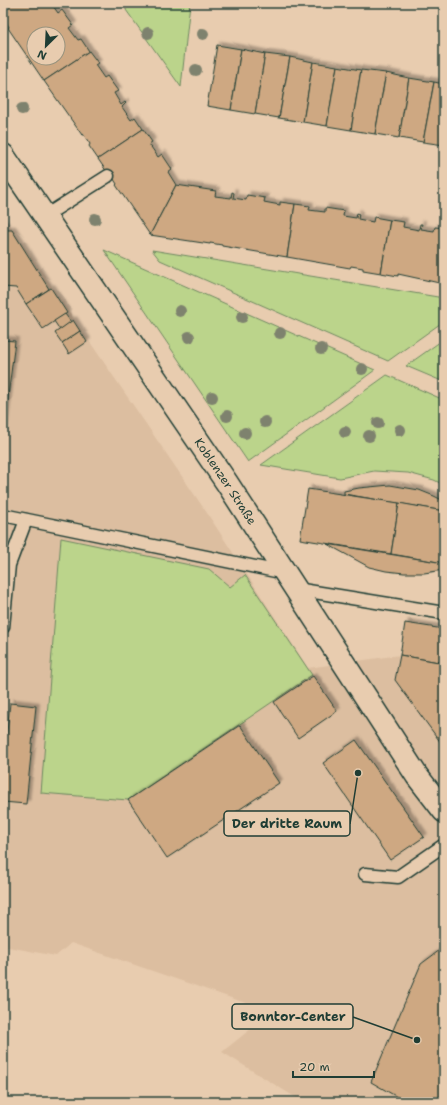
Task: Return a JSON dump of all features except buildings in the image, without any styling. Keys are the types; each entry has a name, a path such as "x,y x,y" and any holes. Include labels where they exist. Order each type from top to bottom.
{"street":[{"name":"Koblenzer Straße","path":"3,155 291,581 417,776 444,811"}],"lane":[{"path":"45,216 108,176"},
{"path":"3,515 291,581 444,613"},
{"path":"3,627 9,565 26,520"},
{"path":"365,874 398,877 444,845"}],"shaded area":[{"path":"3,215 207,513 308,668 400,655 444,663 444,1102 303,1102 222,1052 272,1012 71,943 56,956 3,946"}],"green space":[{"path":"127,3 190,3 181,87 126,10"},
{"path":"104,250 375,370 248,462"},
{"path":"152,250 444,298 444,321 388,361 160,260"},
{"path":"444,339 444,382 406,366"},
{"path":"387,375 444,400 444,485 434,480 408,473 374,471 340,478 261,465"},
{"path":"61,538 209,569 230,587 245,575 312,675 128,800 41,793"}],"place":[{"name":"Der dritte Raum","path":"358,773"},
{"name":"Bonntor-Center","path":"417,1040"}]}
